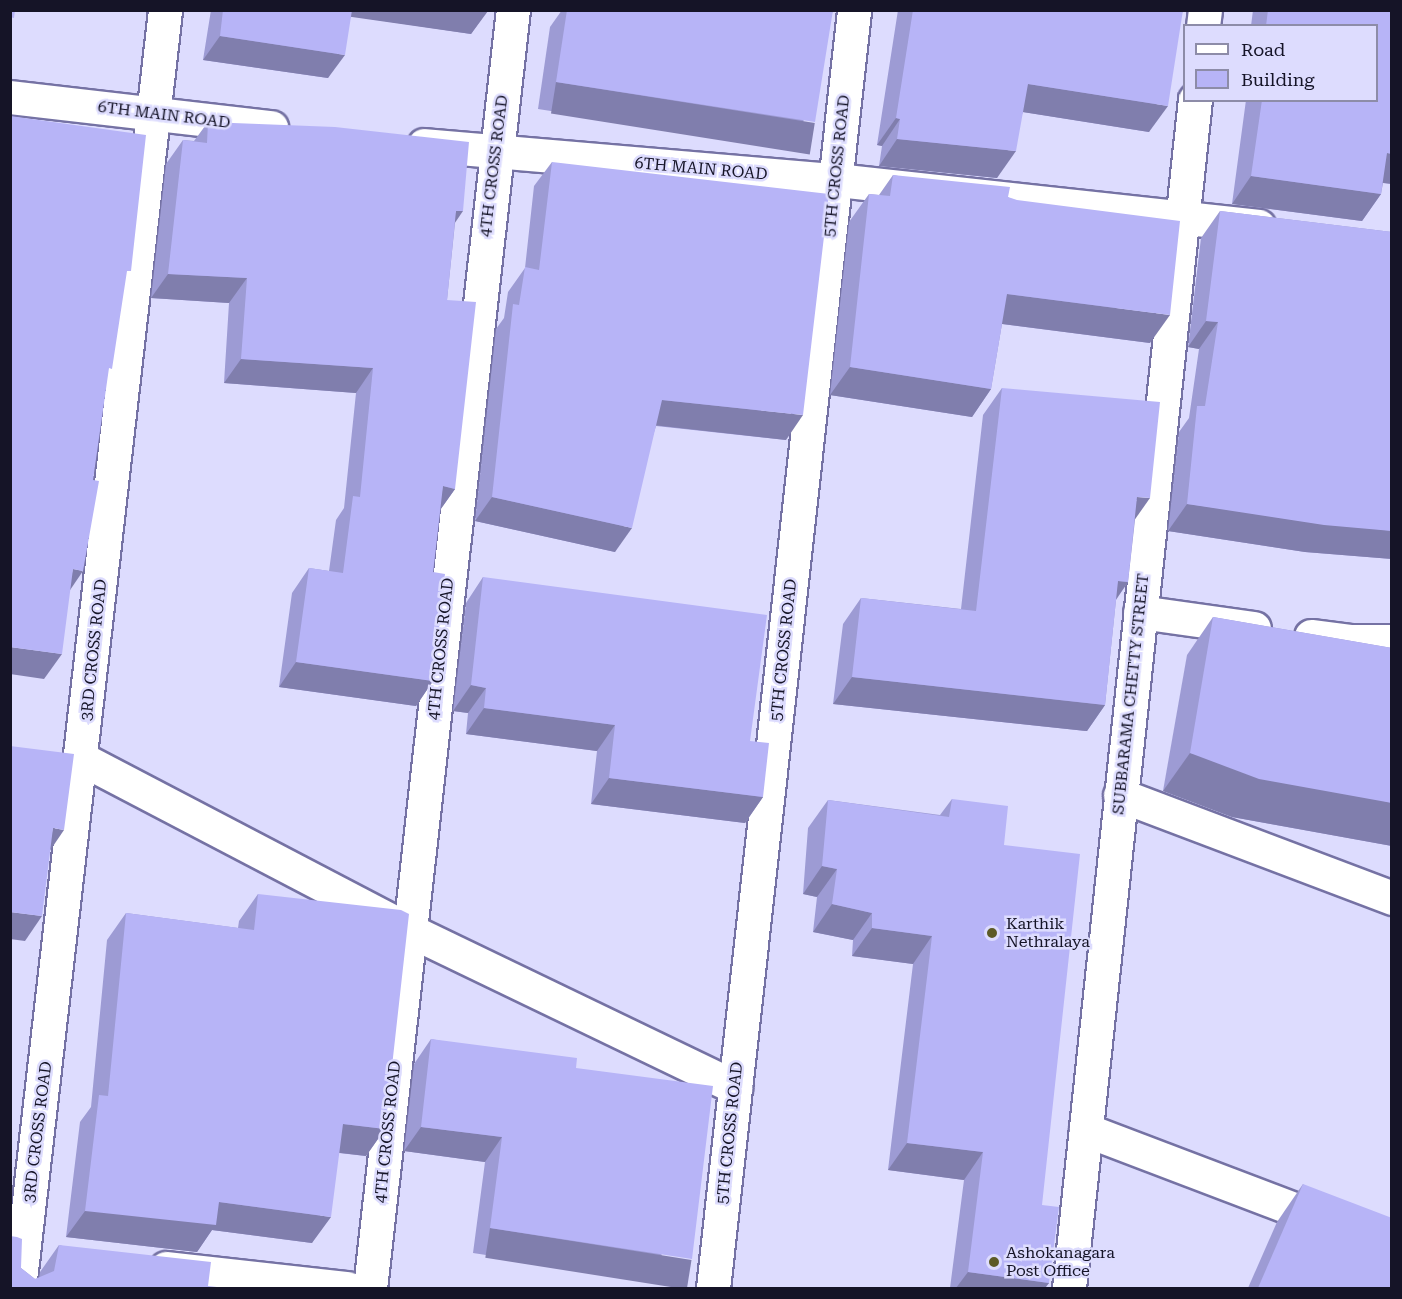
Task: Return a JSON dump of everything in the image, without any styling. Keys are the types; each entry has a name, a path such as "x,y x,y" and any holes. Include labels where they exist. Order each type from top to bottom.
{"street":[{"name":"3RD CROSS ROAD","path":"20,1288 17,1251 82,759 165,10"},
{"name":"4TH CROSS ROAD","path":"370,1288 495,153 513,10"},
{"name":"5TH CROSS ROAD","path":"713,1288 854,10"},
{"name":"6TH MAIN ROAD","path":"10,97 307,132"},
{"name":"SUBBARAMA CHETTY STREET","path":"1069,1288 1195,102"},
{"name":"6TH MAIN ROAD","path":"389,141 495,153 836,180 1182,216 1287,230"},
{"path":"1140,612 1350,641 1392,640"},
{"path":"82,759 411,931 735,1088"},
{"path":"1120,795 1392,898"},
{"path":"1086,1130 1392,1246"},
{"path":"17,1251 58,1256"},
{"path":"139,1265 346,1288"}],"building":[{"path":"10,10 15,10 14,18 10,17"},
{"path":"223,10 352,10 345,55 220,36"},
{"path":"567,10 833,10 815,122 556,82"},
{"path":"913,10 1183,10 1168,106 1028,84 1016,151 897,139 900,119 896,118"},
{"path":"1268,10 1392,10 1392,154 1387,153 1381,194 1251,176 1262,102 1378,102 1378,24 1266,24"},
{"path":"10,116 146,135 131,271 127,271 112,369 109,368 93,480 99,481 83,571 73,569 62,654 10,647"},
{"path":"208,122 335,127 469,142 463,211 456,211 447,300 476,302 455,489 443,486 433,572 445,574 433,681 296,662 309,568 343,573 353,496 360,497 373,368 241,359 247,278 168,274 183,140 207,143"},
{"path":"552,162 829,194 803,415 662,400 632,528 492,497 513,304 519,305 525,267 539,270"},
{"path":"893,175 1010,187 1008,197 1017,200 1180,221 1170,315 1007,294 991,389 850,367 869,194 890,196"},
{"path":"1220,211 1392,232 1392,531 1324,525 1187,504 1197,406 1205,406 1218,322 1206,321"},
{"path":"1002,388 1160,402 1150,498 1137,497 1128,582 1118,581 1105,705 852,677 861,598 976,611"},
{"path":"483,577 767,615 750,741 769,743 763,797 609,778 615,725 484,708 486,688 471,685"},
{"path":"1213,617 1392,648 1392,803 1259,779 1190,753"},
{"path":"10,746 74,754 64,830 53,828 42,916 10,912"},
{"path":"952,799 1008,806 1004,845 1080,854 1042,1205 1059,1207 1049,1283 968,1272 983,1152 907,1143 932,936 872,928 872,913 832,904 837,869 822,866 828,800 949,817"},
{"path":"258,894 401,910 409,914 385,1129 343,1124 331,1217 219,1202 216,1225 85,1211 99,1095 108,1096 126,913 254,930"},
{"path":"431,1039 577,1058 576,1068 713,1086 692,1259 490,1228 502,1137 421,1127"},
{"path":"1303,1184 1392,1218 1392,1288 1258,1288"},
{"path":"10,1236 22,1239 21,1268 35,1279 54,1271 59,1245 211,1262 208,1286 226,1288 10,1288"}],"place":[{"name":"Karthik Nethralaya","path":"992,933"},
{"name":"Ashokanagara Post Office","path":"994,1262"}]}
